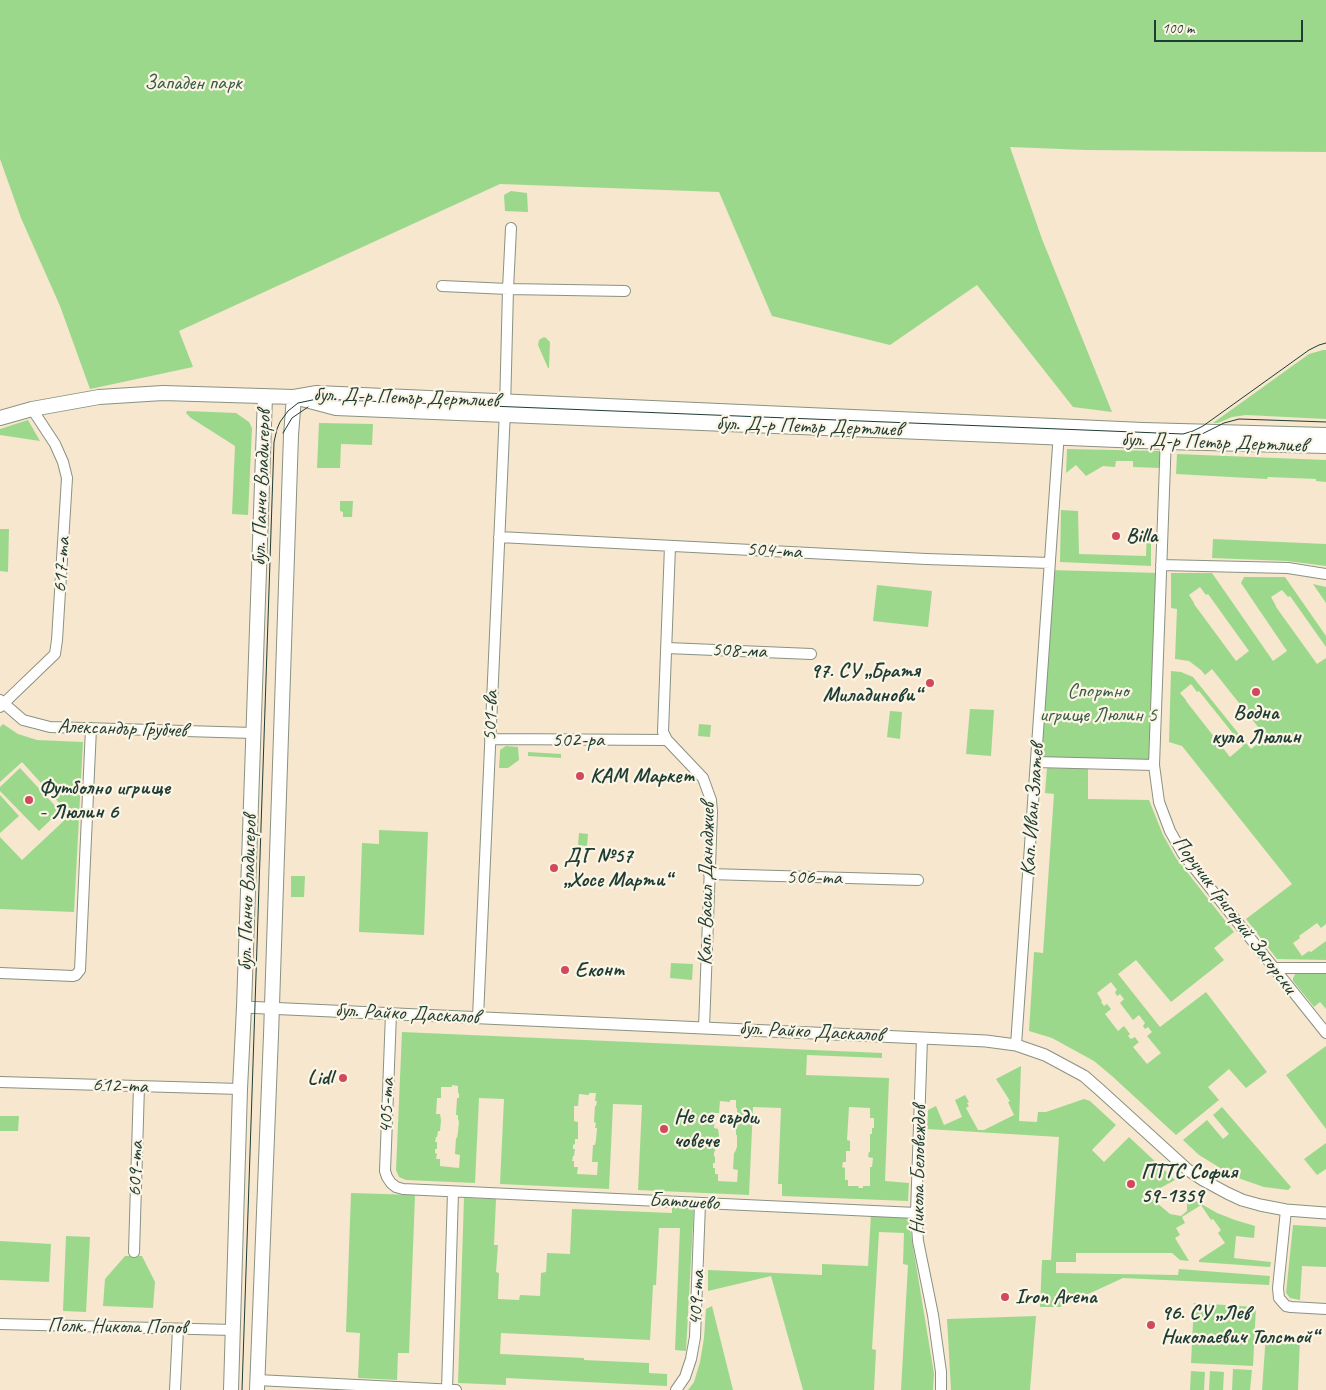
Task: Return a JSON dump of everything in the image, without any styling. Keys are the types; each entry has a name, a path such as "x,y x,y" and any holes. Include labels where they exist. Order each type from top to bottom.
{"main road":[{"name":"бул. Д-р Петър Дертлиев","path":"0,418 32,409 99,397 163,393 294,397 336,408 504,408 1166,436 1326,446"},
{"name":"бул. Панчо Владигеров","path":"231,1390 265,396"},
{"name":"бул. Панчо Владигеров","path":"257,1385 272,1008 291,435 294,397"},
{"name":"бул. Д-р Петър Дертлиев","path":"1166,436 1326,435"}],"street":[{"name":"501-ва","path":"478,1017 511,228"},
{"path":"442,286 625,291"},
{"name":"617-та","path":"1,703 55,654 57,640 67,478 63,462 55,444 32,409"},
{"name":"Кап. Иван Златев","path":"1016,1045 1059,432"},
{"name":"Поручик Григорий Загорски","path":"1166,436 1154,765 1158,802 1170,831 1183,854 1326,1033"},
{"name":"504-та","path":"499,537 926,559 1050,562"},
{"path":"666,740 663,732 670,546"},
{"path":"1161,564 1288,568 1326,574"},
{"name":"508-ма","path":"667,648 811,654"},
{"name":"Александър Грубчев","path":"1,703 23,720 50,727 253,733"},
{"path":"0,973 73,976 78,973 81,967 90,728"},
{"name":"502-ра","path":"490,739 666,740"},
{"name":"Кап. Васил Данаджиев","path":"666,740 703,778 712,800 704,1028"},
{"path":"1036,762 1154,765"},
{"name":"506-та","path":"709,874 918,880"},
{"path":"1274,968 1326,968"},
{"name":"бул. Райко Даскалов","path":"244,1007 986,1041 1016,1045 1044,1055 1084,1076 1188,1170 1226,1194 1260,1205 1286,1210 1326,1213"},
{"name":"405-та","path":"391,1013 385,1171 390,1183 403,1190"},
{"name":"Никола Беловеждов","path":"922,1038 916,1213 918,1241 933,1315 941,1372 940,1390"},
{"name":"612-та","path":"0,1082 240,1090"},
{"name":"609-та","path":"134,1252 139,1086"},
{"name":"Батошево","path":"403,1190 916,1213"},
{"path":"447,1390 453,1192"},
{"name":"409-та","path":"676,1390 685,1377 691,1360 695,1337 700,1202"},
{"path":"1286,1210 1278,1288 1279,1298 1286,1306 1326,1309"},
{"name":"Полк. Никола Попов","path":"0,1324 233,1330"},
{"path":"175,1390 178,1329"},
{"path":"257,1385 456,1390"}],"green space":[{"name":"Западен парк","path":"0,0 1326,0 1326,152 1086,150 1010,147 1042,239 1112,412 1073,407 977,285 890,345 772,316 719,192 500,184 179,331 193,367 90,389 60,306 21,218 0,159"},
{"path":"511,191 527,193 528,212 505,211 504,195"},
{"path":"544,337 550,342 549,368 538,345 539,340"},
{"path":"1326,350 1326,419 1246,415 1213,423 1309,354"},
{"path":"187,411 236,413 249,422 252,428 248,515 232,514 235,446 191,418 186,413"},
{"path":"28,420 40,441 0,435 0,429"},
{"path":"319,423 373,424 372,445 341,444 340,468 317,468"},
{"path":"1067,449 1160,451 1160,468 1133,467 1133,461 1116,461 1115,467 1103,466 1086,476 1076,465 1066,473"},
{"path":"1177,454 1326,460 1326,482 1316,481 1316,479 1268,477 1267,479 1176,474"},
{"path":"340,501 353,501 352,517 343,517 343,512 340,511"},
{"path":"1061,510 1078,511 1079,554 1146,556 1147,533 1151,533 1151,566 1060,562"},
{"path":"0,529 9,529 8,572 0,571"},
{"path":"1213,539 1326,544 1326,566 1287,561 1212,558"},
{"name":"Спортно игрище Люлин 5","path":"1049,570 1160,573 1154,765 1036,762"},
{"path":"1171,573 1212,573 1273,661 1287,651 1241,583 1244,577 1285,577 1326,636 1326,647 1290,596 1288,597 1282,590 1271,597 1276,607 1317,664 1326,658 1326,924 1321,928 1317,923 1299,936 1300,938 1293,943 1302,956 1326,941 1326,960 1277,959 1246,919 1292,884 1182,746 1169,742 1171,671 1181,672 1193,677 1251,749 1266,737 1212,669 1205,675 1189,661 1175,659 1177,609 1171,608","holes":["1200,587 1206,595 1208,594 1249,651 1236,661 1189,595","1191,684 1197,692 1199,691 1243,746 1230,757 1180,693"]},
{"path":"1313,584 1326,587 1326,603"},
{"path":"877,585 932,591 928,627 873,621"},
{"path":"970,709 994,710 991,756 966,754"},
{"path":"890,711 902,712 900,739 887,737"},
{"path":"3,724 18,734 37,740 83,742 74,912 0,909 0,837 22,860 70,815 22,762 0,782 0,727"},
{"path":"699,724 711,725 710,737 698,736"},
{"path":"506,746 518,747 519,760 508,768 499,768 500,750"},
{"path":"528,752 561,754 561,758 528,756"},
{"name":"Футболно игрище - Люлин 6","path":"20,768 60,811 39,831 0,791 0,787"},
{"path":"1047,768 1088,769 1088,799 1149,800 1163,835 1176,858 1234,932 1214,948 1224,960 1171,1002 1136,960 1118,974 1160,1027 1206,992 1267,1072 1246,1088 1229,1069 1208,1087 1219,1100 1176,1135 1094,1061 1052,1038 1029,1031 1034,952 1043,953 1054,794 1045,793","holes":["1111,982 1117,990 1115,992 1117,996 1120,994 1124,999 1120,1003 1133,1020 1139,1015 1145,1023 1143,1026 1145,1029 1148,1027 1152,1032 1147,1036 1161,1053 1147,1064 1133,1047 1139,1042 1135,1037 1131,1039 1128,1036 1130,1034 1124,1026 1118,1031 1105,1014 1111,1009 1107,1004 1104,1006 1097,993"]},
{"path":"0,795 19,816 0,833"},
{"path":"379,830 428,832 424,935 359,932 362,843 379,844"},
{"path":"579,833 588,834 587,846 578,845"},
{"path":"291,876 305,876 304,897 291,897"},
{"path":"671,963 693,964 692,980 670,978"},
{"path":"1296,973 1326,973 1326,1009 1320,1002 1314,1007 1293,981"},
{"path":"402,1032 882,1053 882,1058 807,1055 806,1075 889,1078 885,1181 909,1183 908,1201 782,1196 782,1184 778,1184 781,1108 753,1107 749,1195 638,1190 642,1105 613,1104 609,1189 500,1184 504,1099 479,1098 475,1183 406,1180 399,1177 396,1170","holes":["452,1085 458,1086 459,1093 456,1115 458,1115 459,1121 455,1154 460,1155 459,1168 440,1166 440,1159 436,1159 437,1154 435,1153 435,1149 437,1149 437,1142 435,1142 438,1131 440,1131 441,1120 440,1114 436,1114 437,1098 441,1098 441,1087 452,1087","589,1093 596,1093 595,1101 597,1101 594,1122 596,1123 595,1128 597,1128 592,1162 598,1162 597,1175 577,1174 578,1167 574,1167 574,1161 572,1161 575,1149 573,1149 573,1145 575,1144 575,1139 578,1139 578,1122 574,1121 574,1106 578,1106 579,1094 589,1095","730,1100 736,1100 737,1108 734,1130 736,1130 737,1135 737,1147 734,1153 733,1169 738,1170 737,1182 718,1181 718,1174 715,1174 715,1168 713,1168 713,1163 715,1163 714,1152 716,1146 718,1146 719,1135 718,1129 714,1128 715,1113 719,1113 720,1101 730,1102","849,1107 870,1108 870,1118 874,1118 874,1128 872,1128 872,1134 870,1134 870,1152 868,1157 873,1158 872,1167 870,1167 870,1186 863,1186 863,1188 848,1186 848,1180 845,1180 845,1168 842,1167 843,1162 846,1162 846,1151 850,1151 850,1141 847,1140"]},
{"path":"1326,1046 1326,1129 1286,1075"},
{"path":"1021,1066 1019,1121 1037,1122 1038,1112 1046,1112 1084,1099 1090,1101 1116,1125 1092,1150 1104,1162 1129,1137 1175,1180 1151,1193 1157,1203 1170,1214 1181,1216 1187,1211 1187,1203 1191,1198 1217,1213 1255,1226 1254,1238 1236,1236 1234,1258 1271,1262 1270,1267 1199,1262 1199,1260 1225,1243 1218,1233 1221,1230 1213,1219 1211,1220 1201,1205 1182,1217 1185,1223 1176,1228 1180,1235 1175,1238 1189,1261 1180,1260 1172,1253 1076,1253 1076,1262 1056,1262 1056,1273 1178,1275 1179,1269 1270,1276 1269,1285 1123,1278 1060,1307 1040,1307 1042,1260 1051,1260 1059,1137 927,1129 928,1110 936,1106 944,1125 962,1117 955,1100 965,1095 969,1102 967,1103 969,1106 966,1108 978,1130 984,1130 1014,1115 1008,1102 1010,1101 996,1079"},
{"path":"1222,1107 1291,1187 1288,1190 1264,1187 1235,1177 1199,1155 1183,1140 1207,1120 1223,1139 1229,1134 1213,1115"},
{"path":"0,1116 19,1116 18,1131 0,1131"},
{"path":"1326,1143 1326,1169 1317,1175 1304,1159"},
{"path":"351,1193 415,1195 409,1353 398,1353 397,1380 358,1378 360,1333 346,1332"},
{"path":"464,1198 496,1199 494,1245 498,1245 496,1272 499,1273 498,1299 519,1300 520,1295 540,1296 541,1273 546,1272 547,1253 570,1254 572,1209 672,1213 672,1204 694,1205 686,1351 675,1350 680,1228 659,1228 656,1285 653,1285 650,1340 501,1333 500,1354 649,1363 649,1373 667,1374 667,1386 506,1378 506,1385 458,1383"},
{"path":"871,1214 908,1216 934,1374 933,1390 901,1390 908,1265 903,1264 904,1233 879,1232 872,1349 876,1350 874,1390 803,1390 771,1276 708,1291 708,1270 822,1275 822,1264 868,1266"},
{"path":"1293,1225 1326,1227 1326,1267 1302,1266 1300,1300 1290,1298 1286,1293"},
{"path":"66,1236 90,1237 86,1312 63,1311"},
{"path":"0,1241 51,1244 49,1282 0,1280"},
{"path":"125,1256 142,1256 155,1282 153,1308 103,1306 105,1279"},
{"path":"1194,1303 1256,1307 1253,1366 1191,1363"},
{"path":"712,1306 733,1390 688,1390 694,1382 700,1362 706,1309"},
{"path":"1036,1316 1030,1390 951,1390 947,1319"},
{"path":"1266,1334 1300,1337 1298,1390 1262,1390"},
{"path":"1233,1369 1252,1370 1250,1390 1232,1390"},
{"path":"1191,1371 1205,1372 1204,1390 1190,1390"},
{"path":"1210,1371 1224,1372 1223,1390 1209,1390"}],"tram line":[{"path":"242,1390 274,442 280,422 288,411 298,403 317,399 1183,434 1203,426 1309,350 1326,343"},
{"path":"283,433 292,418 308,407"},
{"path":"1196,437 1224,423 1239,419 1326,422"}],"place":[{"name":"Billa","path":"1116,536"},
{"name":"97. СУ „Братя Миладинови“","path":"930,683"},
{"name":"Водна кула Люлин","path":"1256,692"},
{"name":"КАМ Маркет","path":"580,776"},
{"name":"Футболно игрище - Люлин 6","path":"29,800"},
{"name":"ДГ №57 „Хосе Марти“","path":"554,868"},
{"name":"Еконт","path":"565,970"},
{"name":"Lidl","path":"343,1078"},
{"name":"Не се сърди, човече","path":"664,1129"},
{"name":"ПТТС София 59-1359","path":"1131,1184"},
{"name":"Iron Arena","path":"1005,1297"},
{"name":"96. СУ „Лев Николаевич Толстой“","path":"1151,1325"}]}
